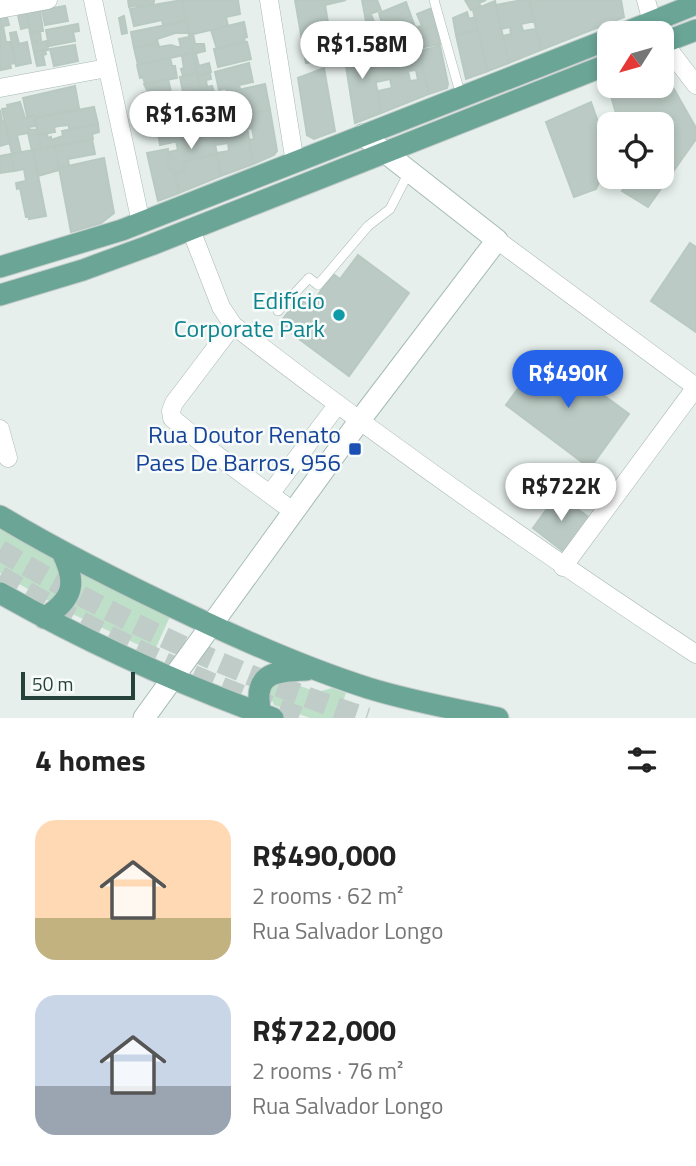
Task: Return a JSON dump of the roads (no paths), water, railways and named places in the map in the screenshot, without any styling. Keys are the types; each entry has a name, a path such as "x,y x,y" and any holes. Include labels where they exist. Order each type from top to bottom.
{"main road":[{"path":"674,23 696,4"},
{"path":"674,34 696,30"},
{"path":"0,267 141,223 597,44"},
{"path":"0,295 83,270 191,230 597,69"},
{"path":"0,516 122,583 316,670 423,703 498,718"},
{"path":"44,618 60,607 70,590 72,580 62,552"},
{"path":"0,593 44,618 172,680 267,716"},
{"path":"267,716 258,692 266,677 281,671 316,670"}],"street":[{"path":"0,9 48,0"},
{"path":"93,0 141,223"},
{"path":"269,0 295,163"},
{"path":"646,0 654,21"},
{"path":"674,56 696,85"},
{"path":"0,88 107,68"},
{"path":"363,135 498,240 696,387 563,566"},
{"path":"191,230 221,307 233,325 563,566 696,654"},
{"path":"144,718 360,420 498,240"},
{"path":"233,325 170,411 176,423 294,512"},
{"path":"270,494 338,404"},
{"path":"0,429 8,458"}],"lane":[{"path":"435,0 461,97"},
{"path":"278,311 309,278 318,285 368,226 390,209 409,172"}],"tunnel":[{"path":"0,550 88,599 179,644 272,684 367,718"},
{"path":"0,576 148,655 225,689 303,718"}],"place":[{"name":"Edifício Corporate Park","path":"339,315"},
{"name":"Rua Doutor Renato Paes De Barros, 956","path":"355,449"}]}
